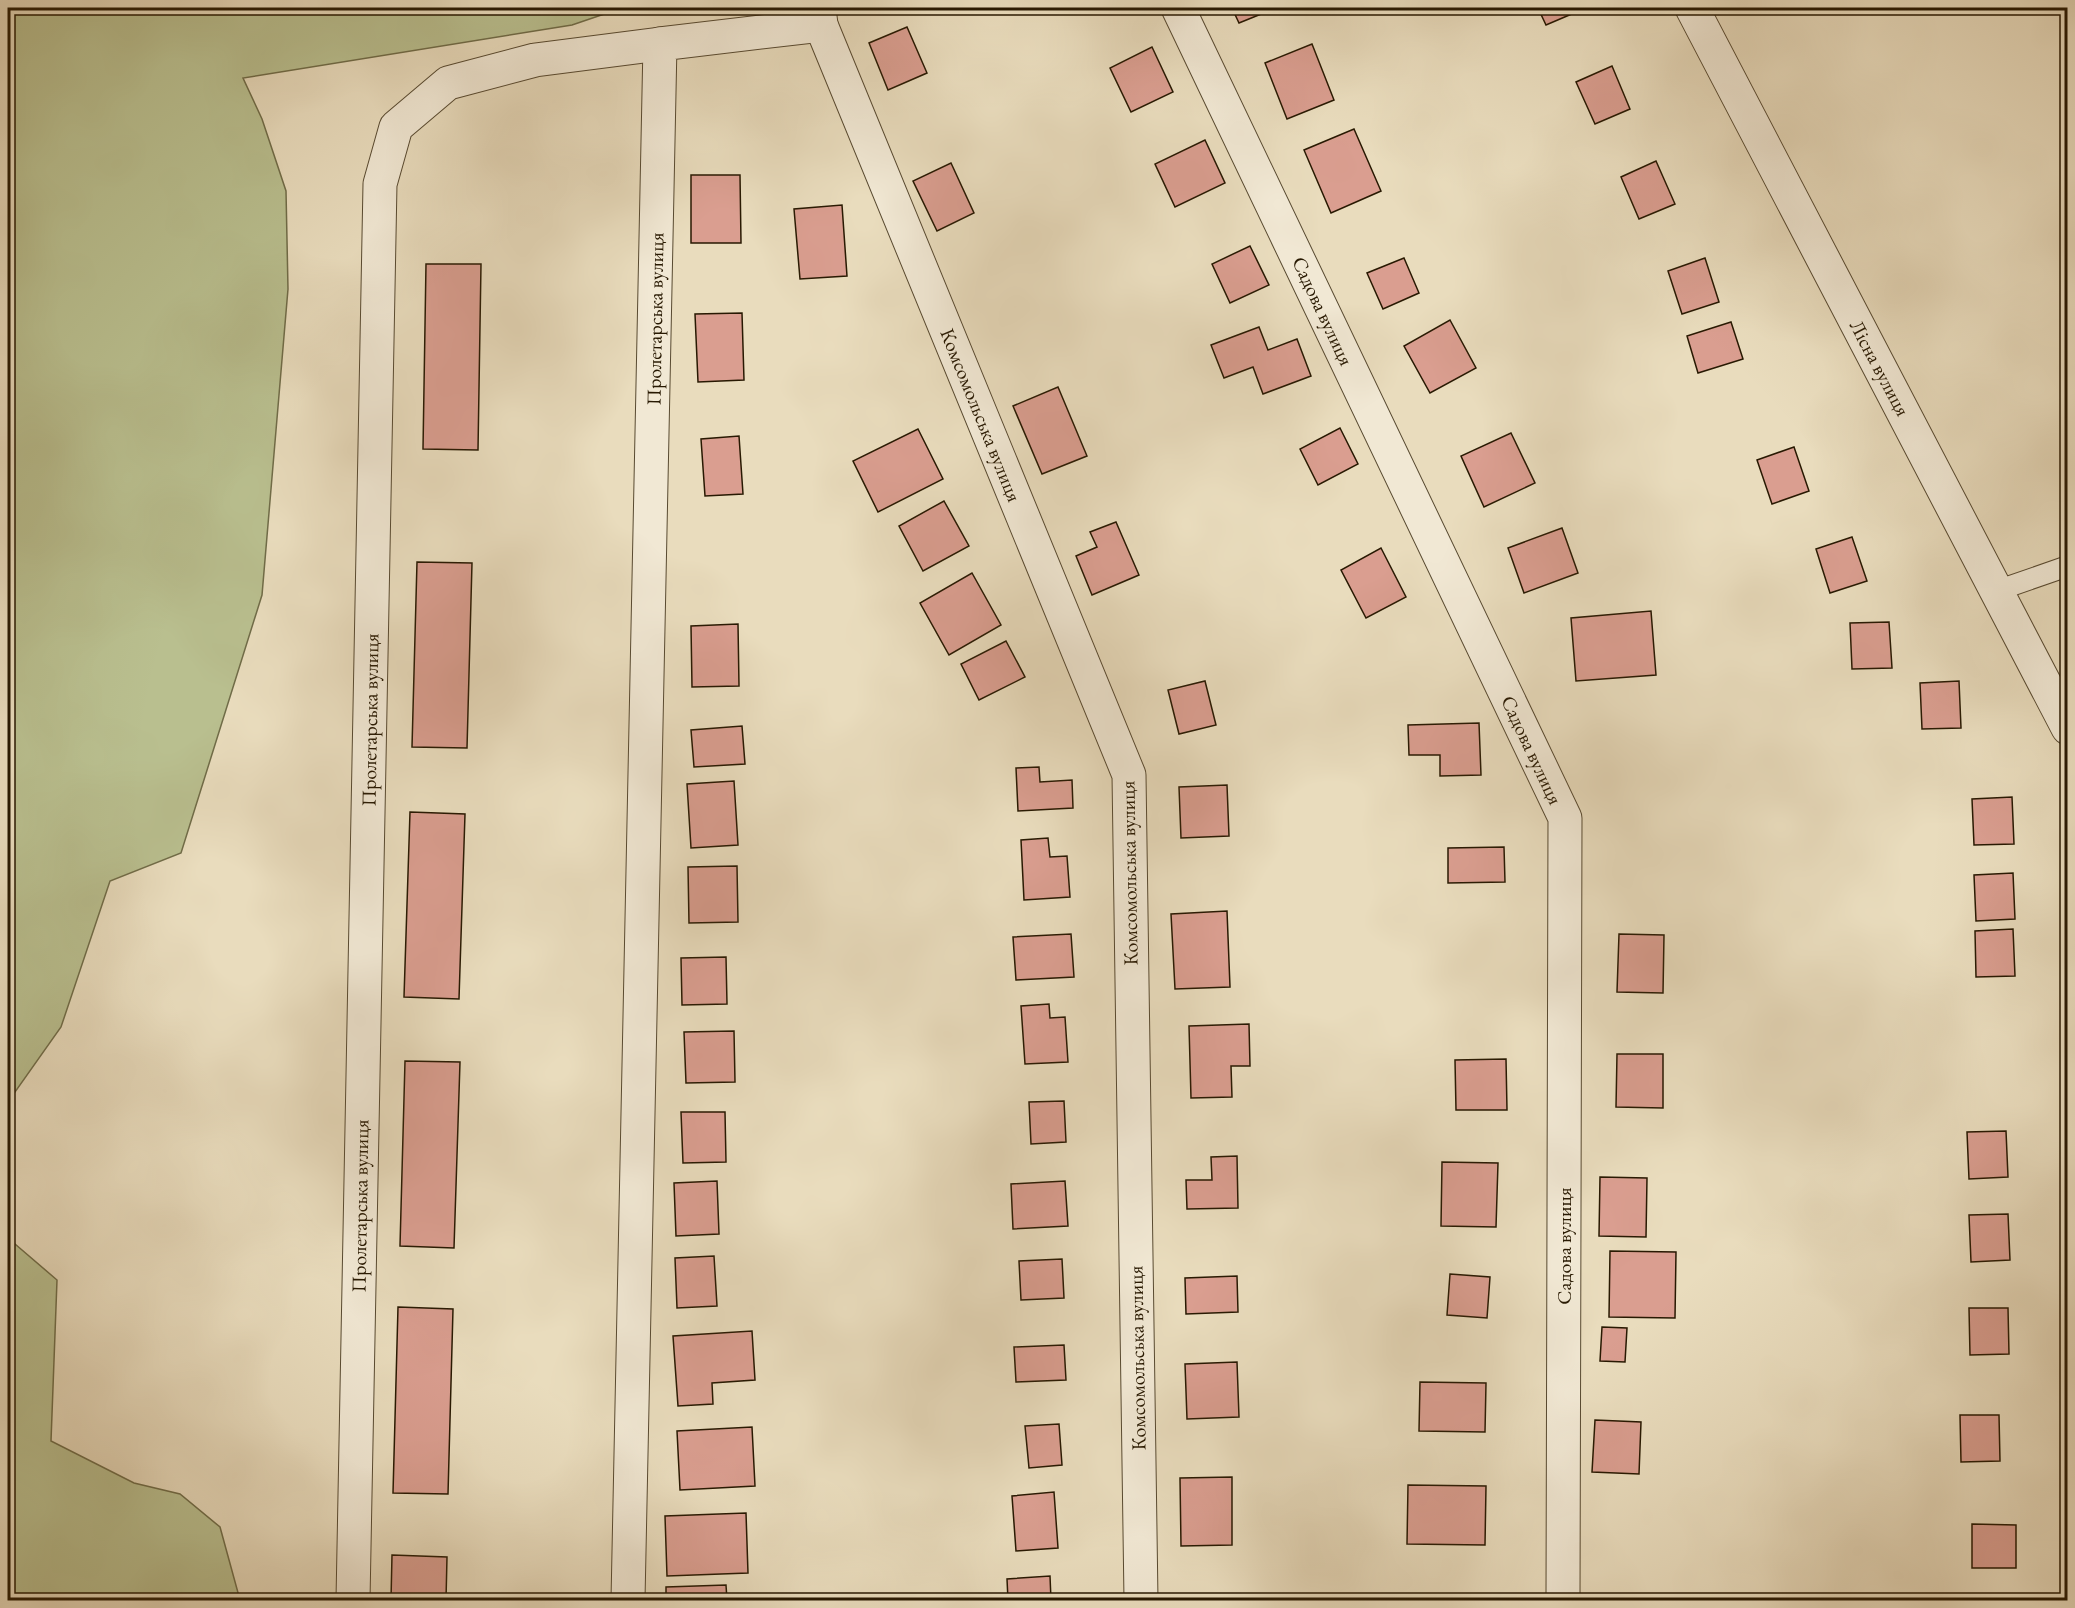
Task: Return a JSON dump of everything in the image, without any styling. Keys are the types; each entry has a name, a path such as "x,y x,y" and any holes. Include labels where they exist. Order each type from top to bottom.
{"street":[{"name":"Садова вулиця","path":"1178,8 1565,818 1563,1600"},
{"name":"Лісна вулиця","path":"1692,8 2067,728"},
{"name":"Пролетарська вулиця","path":"353,1600 380,184 396,127 448,83 535,60 660,45 820,16"},
{"name":"Комсомольська вулиця","path":"820,16 1129,775 1141,1600"},
{"name":"Пролетарська вулиця","path":"628,1600 660,45"}],"lane":[{"path":"1996,591 2067,566"}],"green space":[{"path":"8,8 622,8 572,25 243,78 262,119 286,191 288,289 262,595 181,853 110,881 61,1027 8,1102"},
{"path":"8,1238 57,1280 51,1441 134,1483 180,1494 220,1527 240,1600 8,1600"}],"building":[{"path":"1232,8 1276,8 1239,23"},
{"path":"1538,8 1580,8 1581,10 1546,25"},
{"path":"907,27 927,73 888,90 869,43"},
{"path":"1312,44 1334,100 1287,119 1265,63"},
{"path":"1152,47 1173,92 1131,112 1110,68"},
{"path":"1612,66 1630,109 1595,124 1576,82"},
{"path":"1354,129 1381,191 1331,213 1304,150"},
{"path":"1205,140 1225,183 1175,207 1155,164"},
{"path":"1656,161 1675,204 1639,219 1621,177"},
{"path":"951,163 974,213 937,231 913,181"},
{"path":"691,175 740,175 741,243 691,243"},
{"path":"842,205 847,276 800,279 794,209"},
{"path":"1250,246 1269,285 1230,303 1212,264"},
{"path":"1404,258 1419,293 1383,309 1367,273"},
{"path":"1705,258 1719,302 1682,314 1668,271"},
{"path":"426,264 481,264 478,450 423,449"},
{"path":"742,313 744,380 698,382 695,314"},
{"path":"1450,320 1476,368 1430,393 1404,346"},
{"path":"1731,322 1743,359 1698,373 1687,336"},
{"path":"1259,327 1268,350 1297,339 1311,376 1263,394 1253,367 1224,378 1211,345"},
{"path":"1058,387 1087,456 1042,474 1013,406"},
{"path":"1340,428 1358,464 1318,485 1300,449"},
{"path":"918,429 943,479 878,512 853,461"},
{"path":"1511,433 1535,483 1484,507 1461,456"},
{"path":"739,436 743,494 705,496 701,439"},
{"path":"1794,447 1809,491 1772,504 1757,460"},
{"path":"944,501 969,546 923,571 899,526"},
{"path":"1116,522 1139,575 1092,595 1076,556 1097,547 1090,532"},
{"path":"1562,528 1578,573 1524,593 1508,548"},
{"path":"1852,537 1867,581 1830,593 1816,549"},
{"path":"1381,548 1406,597 1366,618 1341,570"},
{"path":"417,562 472,563 467,748 412,747"},
{"path":"972,573 1001,625 949,655 920,603"},
{"path":"1651,611 1656,675 1576,681 1571,618"},
{"path":"1889,622 1892,668 1852,669 1850,623"},
{"path":"738,624 739,686 692,687 691,626"},
{"path":"1006,641 1025,677 979,700 961,664"},
{"path":"1205,681 1216,725 1179,734 1168,690"},
{"path":"1959,681 1961,728 1922,729 1920,683"},
{"path":"1479,723 1481,775 1440,776 1440,755 1409,755 1408,725"},
{"path":"742,726 745,764 694,767 691,730"},
{"path":"1039,767 1040,782 1072,780 1073,808 1018,811 1016,768"},
{"path":"734,781 738,845 691,848 687,784"},
{"path":"1227,785 1229,836 1181,838 1179,787"},
{"path":"2012,797 2014,844 1974,845 1972,799"},
{"path":"410,812 465,814 459,999 404,997"},
{"path":"1048,838 1050,857 1067,856 1070,897 1024,900 1021,840"},
{"path":"1504,847 1505,882 1448,883 1448,848"},
{"path":"737,866 738,922 689,923 688,867"},
{"path":"2013,873 2015,919 1976,921 1974,875"},
{"path":"1227,911 1230,987 1175,989 1171,914"},
{"path":"2013,929 2015,976 1976,977 1975,931"},
{"path":"1071,934 1074,977 1016,980 1013,937"},
{"path":"1619,934 1664,935 1663,993 1617,992"},
{"path":"726,957 727,1004 682,1005 681,958"},
{"path":"1049,1004 1050,1018 1065,1017 1068,1062 1025,1064 1021,1006"},
{"path":"1249,1024 1250,1066 1231,1066 1232,1097 1191,1098 1189,1026"},
{"path":"734,1031 735,1082 686,1083 684,1032"},
{"path":"1617,1054 1663,1054 1663,1108 1616,1107"},
{"path":"1506,1059 1507,1110 1456,1110 1455,1060"},
{"path":"405,1061 460,1062 454,1248 400,1246"},
{"path":"1064,1101 1066,1142 1031,1144 1029,1102"},
{"path":"681,1112 725,1112 726,1162 683,1163"},
{"path":"2006,1131 2008,1177 1969,1179 1967,1132"},
{"path":"1237,1156 1238,1208 1187,1209 1186,1180 1212,1180 1211,1157"},
{"path":"1442,1162 1498,1163 1496,1227 1441,1226"},
{"path":"1600,1177 1647,1178 1646,1237 1599,1236"},
{"path":"717,1181 719,1234 676,1236 674,1183"},
{"path":"1065,1181 1068,1226 1013,1229 1011,1184"},
{"path":"2008,1214 2010,1260 1971,1262 1969,1215"},
{"path":"1610,1251 1676,1252 1675,1318 1609,1317"},
{"path":"714,1256 717,1306 677,1308 675,1258"},
{"path":"1062,1259 1064,1298 1021,1300 1019,1261"},
{"path":"1450,1274 1490,1277 1487,1318 1447,1315"},
{"path":"1237,1276 1238,1312 1186,1314 1185,1278"},
{"path":"398,1307 453,1309 448,1494 393,1493"},
{"path":"1969,1308 2008,1308 2009,1354 1970,1355"},
{"path":"1602,1327 1627,1328 1625,1362 1600,1361"},
{"path":"752,1331 755,1380 712,1383 713,1404 678,1406 673,1336"},
{"path":"1064,1345 1066,1380 1016,1382 1014,1347"},
{"path":"1237,1362 1239,1417 1187,1419 1185,1364"},
{"path":"1420,1382 1486,1383 1485,1432 1419,1431"},
{"path":"1960,1415 1999,1415 2000,1461 1961,1462"},
{"path":"1595,1420 1641,1422 1639,1474 1592,1472"},
{"path":"1059,1424 1062,1465 1029,1468 1025,1426"},
{"path":"752,1427 755,1486 680,1490 677,1431"},
{"path":"1232,1477 1232,1545 1181,1546 1180,1478"},
{"path":"1408,1485 1486,1486 1485,1545 1407,1544"},
{"path":"1054,1492 1058,1548 1016,1551 1012,1496"},
{"path":"746,1513 748,1573 667,1576 665,1516"},
{"path":"1972,1524 2016,1525 2016,1568 1972,1568"},
{"path":"392,1555 447,1557 446,1600 391,1600"},
{"path":"1050,1576 1051,1600 1008,1600 1007,1579"},
{"path":"726,1585 727,1600 666,1600 666,1587"}]}
